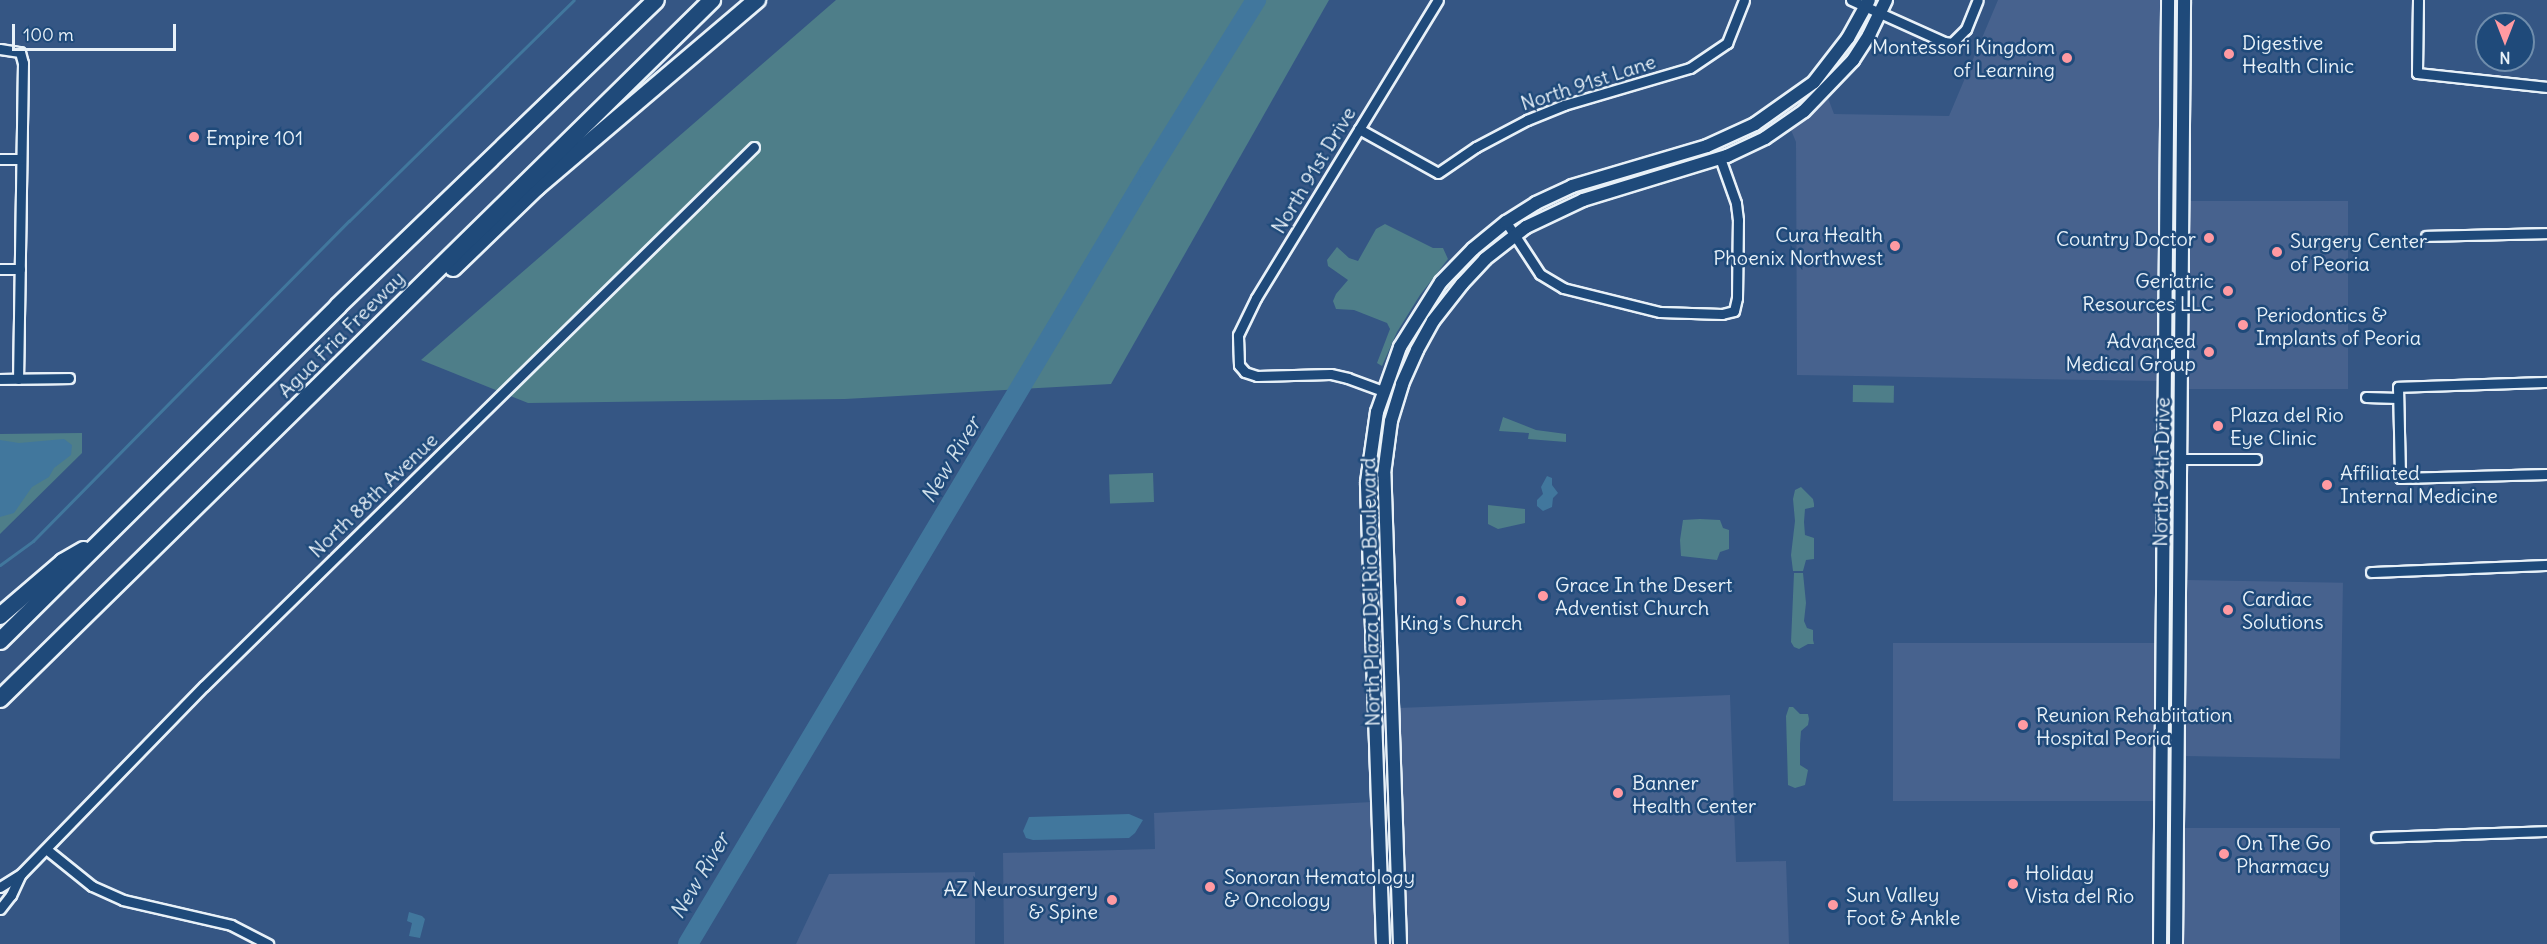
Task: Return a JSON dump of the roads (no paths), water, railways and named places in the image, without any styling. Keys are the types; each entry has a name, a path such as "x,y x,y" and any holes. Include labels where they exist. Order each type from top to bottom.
{"highway":[{"name":"Agua Fria Freeway","path":"0,699 712,0"},
{"path":"386,319 418,302 537,187 757,0"},
{"name":"Agua Fria Freeway","path":"0,641 111,534 338,306 651,4"},
{"path":"0,616 63,562 111,534"}],"street":[{"name":"North 91st Drive","path":"1383,391 1330,374 1257,376 1245,372 1239,365 1238,335 1438,0"},
{"name":"North 91st Lane","path":"1359,129 1438,173 1476,147 1527,120 1564,105 1690,68 1727,43 1744,0"},
{"path":"1851,0 1867,4 1880,15 1944,42 1952,43 1966,29 1978,0"},
{"name":"North Plaza Del Rio Boulevard","path":"1400,939 1384,494 1386,450 1402,384 1433,321 1474,271 1514,236 1542,218 1582,200 1720,159 1752,145 1804,111 1853,60 1880,15 1886,0"},
{"path":"2418,0 2417,73 2547,87"},
{"name":"North Plaza Del Rio Boulevard","path":"1382,939 1366,504 1370,447 1383,391 1400,347 1419,314 1456,265 1506,222 1536,203 1582,182 1724,140 1755,124 1794,99 1814,82 1831,62 1867,4"},
{"path":"2168,4 2184,4"},
{"name":"North 94th Drive","path":"2160,944 2168,4"},
{"name":"North 94th Drive","path":"2176,944 2184,4"},
{"path":"0,49 20,52 23,63 18,379"},
{"path":"1794,99 1804,111"},
{"name":"North 88th Avenue","path":"0,887 21,874 220,670 754,147"},
{"path":"0,159 21,159"},
{"path":"1506,222 1540,274 1563,288 1660,312 1722,314 1734,311 1737,298 1738,220 1736,203 1720,159"},
{"path":"2426,236 2547,233"},
{"path":"0,269 20,269"},
{"path":"1419,314 1433,321"},
{"path":"0,379 69,378"},
{"path":"2547,382 2398,387 2400,478 2547,474"},
{"path":"2366,397 2398,398"},
{"path":"1370,447 1386,450"},
{"path":"2164,459 2256,459"},
{"path":"2163,546 2180,547"},
{"path":"2370,572 2547,565"},
{"path":"1372,629 1389,628"},
{"path":"1375,726 1392,725"},
{"path":"2162,759 2178,759"},
{"path":"2161,829 2178,828"},
{"path":"1379,832 1396,831"},
{"path":"2376,837 2547,831"},
{"path":"46,849 92,886 123,900 231,925 268,944"},
{"name":"North 88th Avenue","path":"0,909 11,895 21,874"},
{"path":"1382,939 1400,939"}],"waterway":[{"path":"0,565 33,541 349,221 574,0"},
{"name":"New River","path":"688,944 1149,172 1256,0"}],"place":[{"name":"Digestive Health Clinic","path":"2229,54"},
{"name":"Montessori Kingdom of Learning","path":"2067,58"},
{"name":"Empire 101","path":"194,137"},
{"name":"Country Doctor","path":"2209,238"},
{"name":"Cura Health Phoenix Northwest","path":"1895,246"},
{"name":"Surgery Center of Peoria","path":"2277,252"},
{"name":"Geriatric Resources LLC","path":"2228,291"},
{"name":"Periodontics & Implants of Peoria","path":"2243,325"},
{"name":"Advanced Medical Group","path":"2209,352"},
{"name":"Plaza del Rio Eye Clinic","path":"2218,426"},
{"name":"Affiliated Internal Medicine","path":"2327,485"},
{"name":"Grace In the Desert Adventist Church","path":"1543,596"},
{"name":"King's Church","path":"1461,601"},
{"name":"Cardiac Solutions","path":"2228,610"},
{"name":"Reunion Rehabiitation Hospital Peoria","path":"2023,725"},
{"name":"Banner Health Center","path":"1618,793"},
{"name":"On The Go Pharmacy","path":"2224,854"},
{"name":"Holiday Vista del Rio","path":"2013,884"},
{"name":"Sonoran Hematology & Oncology","path":"1210,887"},
{"name":"AZ Neurosurgery & Spine","path":"1112,900"},
{"name":"Sun Valley Foot & Ankle","path":"1833,905"}]}
